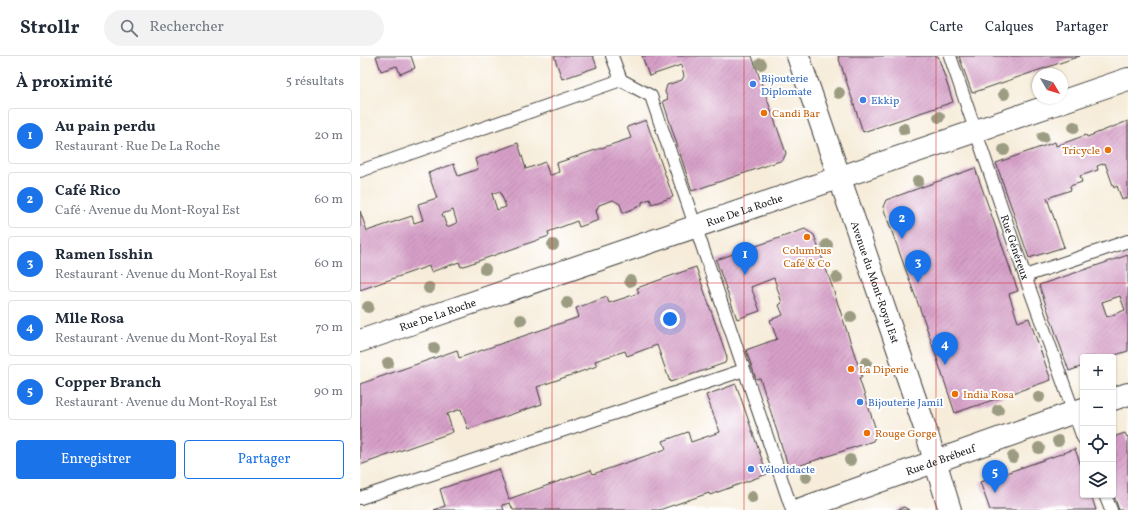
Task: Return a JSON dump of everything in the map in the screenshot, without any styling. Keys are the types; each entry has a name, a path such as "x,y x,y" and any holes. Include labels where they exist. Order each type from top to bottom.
{"street":[{"name":"Avenue du Mont-Royal Est","path":"798,56 936,461 950,510"},
{"name":"Rue De La Roche","path":"360,341 1128,79"},
{"path":"1116,398 1128,394"},
{"name":"Rue de Brébeuf","path":"798,510 1078,411"}],"lane":[{"path":"612,56 621,80 651,96 694,226 792,510"},
{"name":"Rue Généreux","path":"950,56 1025,276 1078,411 1081,426"},
{"path":"360,171 621,80"},
{"path":"1025,276 1128,241"},
{"path":"360,498 744,370"},
{"path":"1106,498 1110,510"}],"building":[{"path":"376,56 411,56 415,68 400,74 397,66 381,71"},
{"path":"554,56 593,56 597,67 562,79"},
{"path":"642,56 752,56 786,153 783,160 692,191 663,101 668,99 665,92 667,85 682,80 684,76 681,65 649,76"},
{"path":"838,56 938,56 953,102 863,132"},
{"path":"959,56 1080,56 1045,68 1032,68 1032,72 972,93"},
{"path":"646,120 673,197 652,204 650,199 642,202 642,205 623,213 620,204 613,200 599,205 596,211 599,220 579,227 577,221 548,232 549,236 461,267 459,262 431,272 429,266 360,290 360,211 367,231 412,216 414,223 423,220 418,204 437,198 428,173 454,164 458,176 478,169 475,159 518,143 526,169 545,162 549,174 551,175 559,172 557,163 631,138 627,127","holes":["500,191 506,207 497,210 492,194","453,210 457,223 447,227 442,214"]},
{"path":"1128,121 1128,197 1122,200 1117,186 1114,188 1105,163 1097,166 1098,170 1080,176 1082,182 1070,186 1071,190 1047,198 1064,247 1029,258 996,163 1055,142 1056,146 1086,135 1087,137"},
{"path":"975,168 1018,291 1009,294 1018,322 1029,318 1051,380 955,413 925,323 883,207 886,200"},
{"path":"805,229 814,235 832,286 862,377 859,378 877,433 873,441 789,469 760,378 756,379 746,350 777,339 770,320 783,315 779,305 782,303 774,278 751,287 760,311 737,319 716,260"},
{"path":"1128,255 1128,351 1116,355 1080,354 1080,367 1069,371 1039,285","holes":["1120,296 1125,310 1107,317 1102,302"]},
{"path":"696,267 727,357 725,363 670,382 657,345 627,356 625,351 595,361 597,366 537,387 542,404 468,429 461,409 447,414 453,432 360,465 360,384 457,350 459,358 579,317 576,308 607,297 609,303 639,293 637,288"},
{"path":"736,384 767,474 710,495 709,493 659,510 513,510 510,503 502,505 504,510 434,510 445,506 440,489 499,469 509,499 591,470 593,474 666,449 663,441 688,432 691,442 720,432 706,395"},
{"path":"1125,433 1127,437 1128,436 1128,510 1119,510 1115,498 1116,498 1116,436"},
{"path":"1075,449 1080,463 1080,498 1092,498 1096,510 990,510 980,482"},
{"path":"904,507 909,510 896,510"}],"place":[{"name":"Bijouterie Diplomate","path":"753,84"},
{"name":"Ekkip","path":"863,100"},
{"name":"Candi Bar","path":"764,113"},
{"name":"Tricycle","path":"1108,150"},
{"name":"Columbus Café & Co","path":"807,237"},
{"name":"Café Rico","path":"902,239"},
{"name":"Au pain perdu","path":"745,275"},
{"name":"Ramen Isshin","path":"918,283"},
{"name":"Mlle Rosa","path":"945,365"},
{"name":"La Diperie","path":"851,369"},
{"name":"India Rosa","path":"955,394"},
{"name":"Bijouterie Jamil","path":"860,402"},
{"name":"Rouge Gorge","path":"867,433"},
{"name":"Vélodidacte","path":"751,469"},
{"name":"Copper Branch","path":"995,493"}]}
